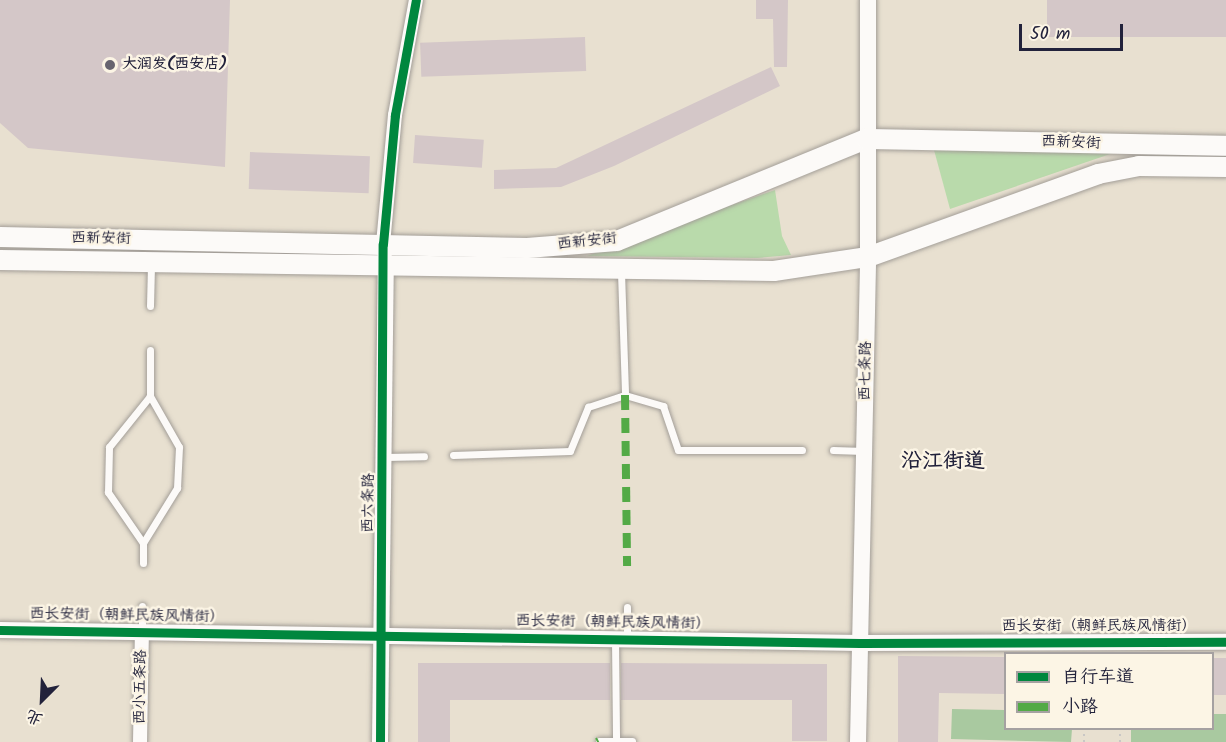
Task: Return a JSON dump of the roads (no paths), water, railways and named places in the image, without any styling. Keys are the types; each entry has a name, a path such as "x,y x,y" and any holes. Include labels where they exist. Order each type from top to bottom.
{"main road":[{"name":"西新安街","path":"0,237 527,248 617,241 866,139 1226,146"},
{"name":"西新安街","path":"0,260 774,271 868,257 1098,174 1139,166 1226,167"}],"street":[{"path":"386,265 383,244 395,115 417,0"},
{"name":"西七条路","path":"858,742 868,257 866,139 868,0"},
{"name":"西六条路","path":"380,742 386,265"},
{"name":"西长安街（朝鲜民族风情街）","path":"0,630 382,634 1104,648 1226,642"},
{"name":"西小五条路","path":"140,742 142,631"}],"lane":[{"path":"150,306 151,262"},
{"path":"621,268 625,395"},
{"path":"143,563 143,543 177,488 179,457 179,447 150,396 150,350"},
{"path":"453,454 570,451 588,407 625,395 663,406 678,450 802,450"},
{"path":"143,543 108,492 109,447 150,396"},
{"path":"833,450 864,451"},
{"path":"385,457 424,456"},
{"path":"142,606 142,631"},
{"path":"616,742 621,638 627,607"},
{"path":"599,741 632,741"}],"place":[{"name":"大润发(西安店)","path":"110,65"}],"district":[{"name":"沿江街道","path":"943,462"}]}
